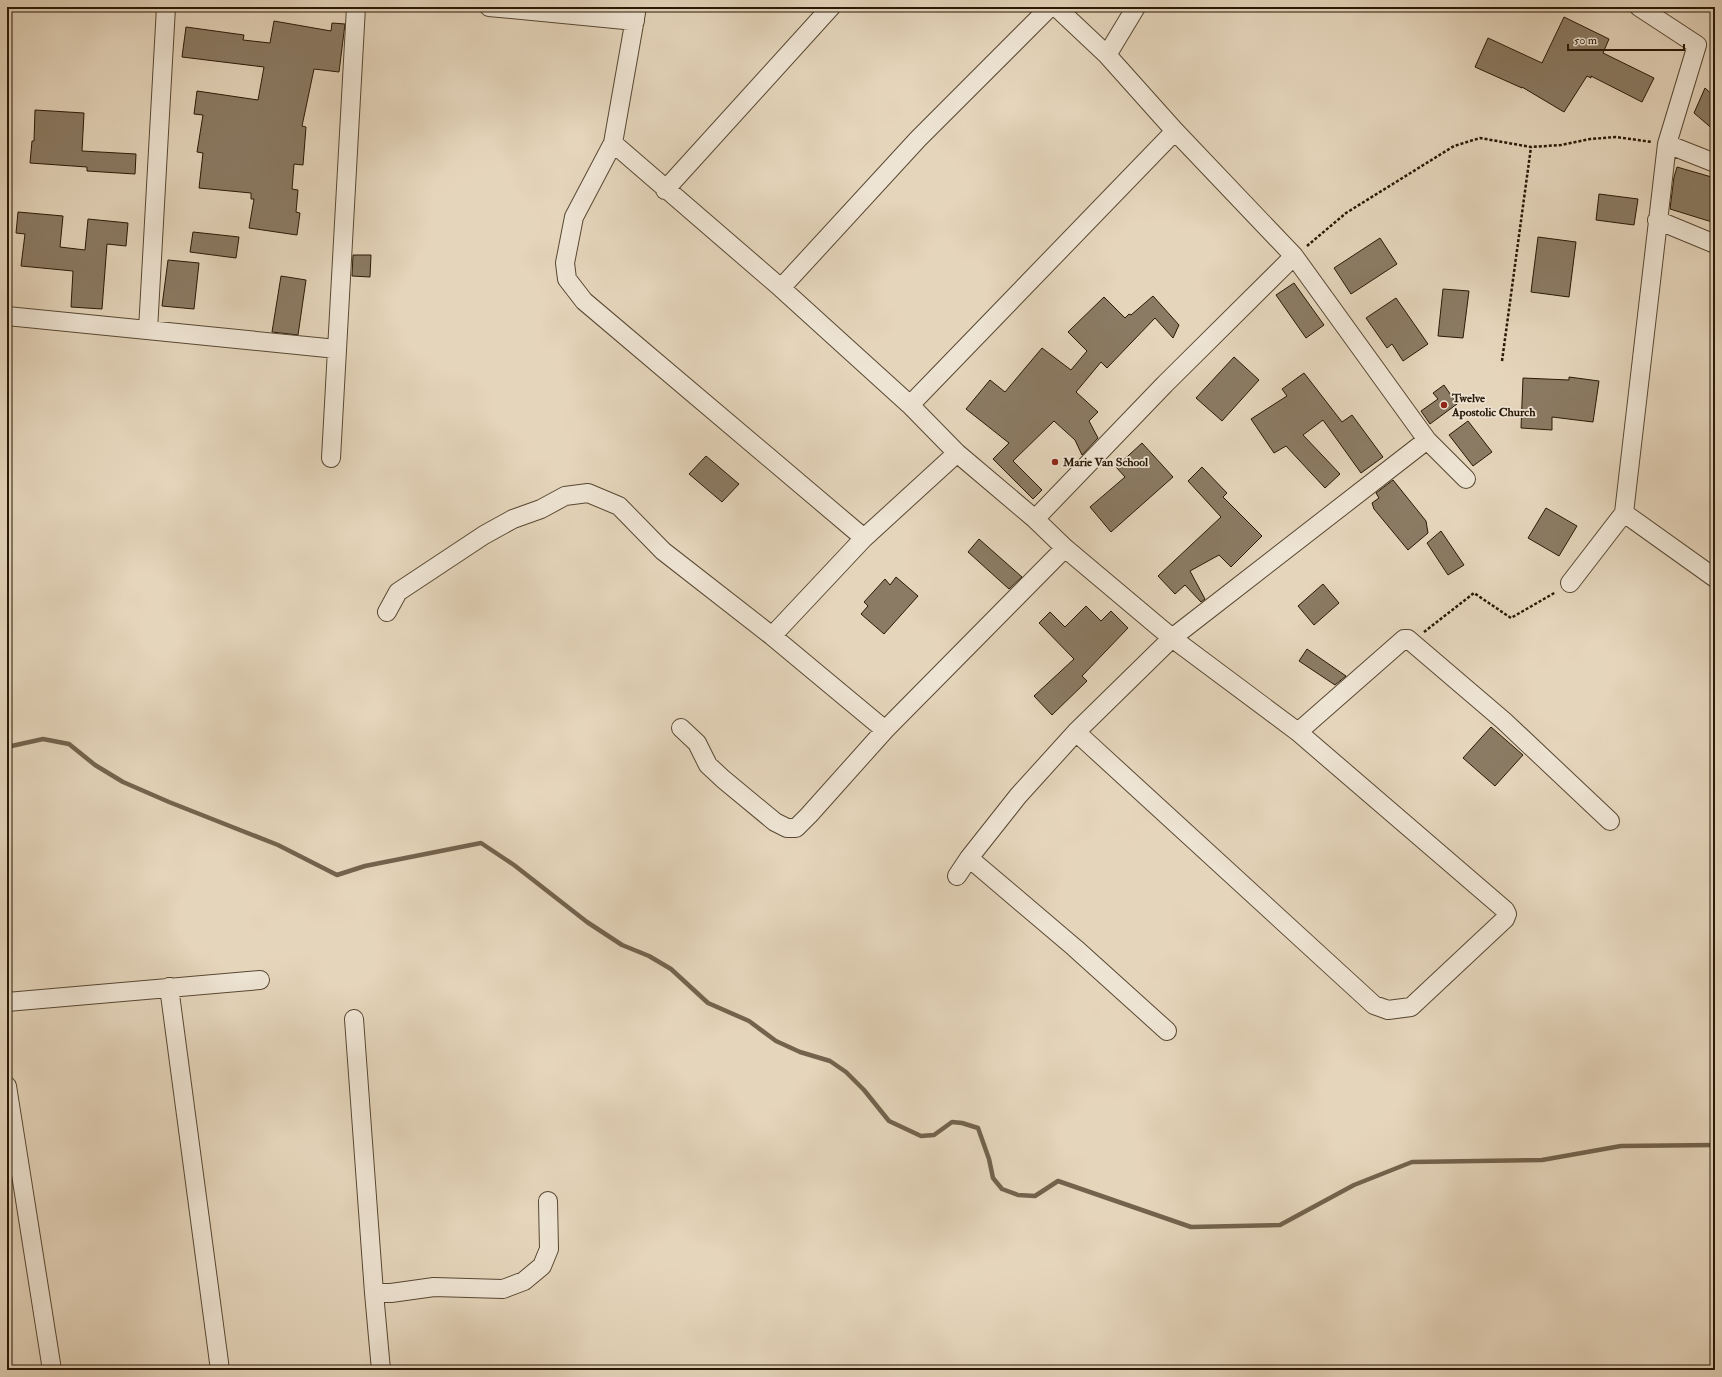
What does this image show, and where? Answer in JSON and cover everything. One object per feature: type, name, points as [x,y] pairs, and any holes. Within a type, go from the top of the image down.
[{"type":"street","points":[[148,330],[166,7]]},
{"type":"street","points":[[331,458],[356,7]]},
{"type":"street","points":[[489,7],[636,14],[613,143],[574,217],[565,264],[567,279],[584,301],[864,538]]},
{"type":"street","points":[[665,190],[832,7]]},
{"type":"street","points":[[781,288],[918,140],[1050,7]]},
{"type":"street","points":[[1056,7],[1107,55],[1175,131],[1294,256],[1427,440],[1466,480]]},
{"type":"street","points":[[1107,55],[1136,7]]},
{"type":"street","points":[[1570,583],[1624,513],[1667,144],[1697,45],[1647,10]]},
{"type":"street","points":[[910,405],[1175,131]]},
{"type":"street","points":[[613,143],[665,190],[781,288],[910,405],[957,453],[1035,519],[1065,548],[1172,638],[1298,732],[1505,910],[1507,914],[1505,919],[1410,1007],[1398,1010],[1388,1010],[1374,1005],[1076,732]]},
{"type":"street","points":[[1667,144],[1715,163]]},
{"type":"street","points":[[1657,220],[1715,244]]},
{"type":"street","points":[[1035,519],[1165,384],[1294,256]]},
{"type":"street","points":[[7,316],[337,349]]},
{"type":"street","points":[[957,876],[969,858],[1018,796],[1076,732],[1172,638],[1427,440]]},
{"type":"street","points":[[772,636],[864,538],[957,453]]},
{"type":"street","points":[[387,612],[398,592],[484,535],[513,519],[541,509],[565,496],[588,493],[619,506],[663,551],[772,636],[885,730]]},
{"type":"street","points":[[1624,513],[1715,578]]},
{"type":"street","points":[[681,728],[697,743],[708,765],[775,822],[787,828],[796,828],[885,730],[1065,548]]},
{"type":"street","points":[[1298,732],[1404,639],[1412,640],[1504,721],[1610,821]]},
{"type":"street","points":[[969,858],[1075,948],[1167,1031]]},
{"type":"street","points":[[7,1002],[260,980]]},
{"type":"street","points":[[169,987],[220,1370]]},
{"type":"street","points":[[354,1019],[381,1370]]},
{"type":"street","points":[[7,1086],[52,1370]]},
{"type":"street","points":[[374,1293],[434,1287],[503,1289],[524,1281],[542,1266],[550,1249],[548,1201]]},
{"type":"path","points":[[1294,256],[1346,213],[1454,146],[1480,138],[1531,147],[1560,145],[1590,139],[1616,137],[1667,144]]},
{"type":"path","points":[[1502,361],[1531,147]]},
{"type":"path","points":[[1412,640],[1474,593],[1511,618],[1570,583]]},
{"type":"building","points":[[1564,17],[1609,39],[1603,53],[1654,78],[1642,102],[1591,76],[1591,78],[1587,76],[1564,112],[1522,87],[1475,67],[1488,38],[1542,63]]},
{"type":"building","points":[[274,21],[331,31],[332,23],[345,24],[339,72],[314,69],[302,126],[306,127],[303,165],[294,164],[292,189],[298,190],[296,212],[300,213],[297,235],[249,228],[254,199],[251,199],[251,193],[199,188],[203,153],[197,152],[203,115],[194,114],[197,91],[258,100],[264,67],[182,57],[186,27],[244,35],[243,40],[270,43]]},
{"type":"building","points":[[1705,88],[1715,97],[1715,131],[1694,113]]},
{"type":"building","points":[[35,110],[84,113],[82,151],[136,154],[135,174],[87,171],[87,167],[30,163],[32,141],[34,141]]},
{"type":"building","points":[[1677,167],[1715,178],[1715,213],[1712,222],[1670,209],[1674,177]]},
{"type":"building","points":[[1599,194],[1638,199],[1634,225],[1596,220]]},
{"type":"building","points":[[18,212],[63,216],[60,247],[85,250],[88,219],[128,223],[126,246],[107,244],[102,309],[71,307],[73,271],[21,266],[25,234],[16,233]]},
{"type":"building","points":[[193,232],[239,237],[236,258],[190,252]]},
{"type":"building","points":[[1538,237],[1576,242],[1569,297],[1531,292]]},
{"type":"building","points":[[1380,238],[1397,264],[1351,294],[1334,268]]},
{"type":"building","points":[[353,255],[371,255],[370,277],[352,276]]},
{"type":"building","points":[[168,260],[199,263],[194,309],[162,306]]},
{"type":"building","points":[[281,276],[306,280],[298,335],[272,332]]},
{"type":"building","points":[[1294,283],[1324,325],[1306,338],[1276,295]]},
{"type":"building","points":[[1443,289],[1469,291],[1463,338],[1438,336]]},
{"type":"building","points":[[1153,296],[1179,325],[1173,338],[1155,318],[1107,368],[1101,362],[1076,392],[1098,412],[1089,421],[1098,438],[1082,455],[1075,440],[1054,421],[1013,461],[1042,490],[1033,499],[993,459],[1009,443],[966,409],[990,380],[1005,392],[1042,348],[1071,370],[1087,351],[1068,332],[1104,297],[1125,318],[1129,314],[1131,315]]},
{"type":"building","points":[[1396,298],[1428,344],[1403,361],[1392,344],[1387,348],[1366,318]]},
{"type":"building","points":[[1234,357],[1259,380],[1222,421],[1196,398]]},
{"type":"building","points":[[1304,373],[1342,422],[1352,415],[1383,457],[1361,473],[1323,420],[1303,435],[1340,474],[1325,488],[1286,446],[1274,453],[1251,419],[1287,396],[1282,389]]},
{"type":"building","points":[[1569,377],[1599,381],[1593,422],[1552,417],[1552,430],[1521,428],[1523,378],[1569,380]]},
{"type":"building","name":"Twelve Apostolic Church","points":[[1444,385],[1457,404],[1430,424],[1421,411],[1438,399],[1433,393]]},
{"type":"building","points":[[1468,421],[1492,452],[1473,466],[1449,435]]},
{"type":"building","points":[[1142,443],[1173,477],[1111,532],[1090,507],[1125,477],[1116,467]]},
{"type":"building","points":[[706,456],[739,484],[722,502],[689,474]]},
{"type":"building","points":[[1202,467],[1227,493],[1223,497],[1262,536],[1231,567],[1219,555],[1190,571],[1205,599],[1201,602],[1185,585],[1175,594],[1158,576],[1221,517],[1188,481]]},
{"type":"building","points":[[1393,480],[1426,521],[1428,533],[1408,550],[1374,509],[1372,503],[1379,498],[1376,493]]},
{"type":"building","points":[[1546,508],[1577,526],[1559,556],[1528,538]]},
{"type":"building","points":[[1441,531],[1464,565],[1448,575],[1427,543]]},
{"type":"building","points":[[979,539],[1022,577],[1009,589],[968,552]]},
{"type":"building","points":[[896,577],[918,596],[884,634],[861,614],[868,606],[864,602],[885,579],[890,585]]},
{"type":"building","points":[[1323,584],[1339,603],[1314,625],[1298,606]]},
{"type":"building","points":[[1086,606],[1101,621],[1111,611],[1128,628],[1082,676],[1087,681],[1052,715],[1034,696],[1074,659],[1039,623],[1050,612],[1065,627]]},
{"type":"building","points":[[1307,649],[1346,676],[1335,685],[1299,661]]},
{"type":"building","points":[[1491,727],[1523,755],[1495,786],[1463,758]]},
{"type":"waterway","points":[[7,747],[43,739],[69,744],[95,765],[123,782],[169,802],[278,845],[337,875],[365,866],[481,843],[514,865],[587,922],[622,945],[649,956],[671,969],[708,1003],[749,1021],[776,1041],[800,1052],[830,1061],[846,1072],[864,1090],[889,1121],[921,1136],[934,1135],[952,1122],[962,1123],[978,1128],[989,1159],[993,1178],[1002,1189],[1018,1195],[1035,1196],[1058,1181],[1191,1227],[1280,1225],[1354,1185],[1412,1162],[1542,1160],[1621,1146],[1715,1145]]},
{"type":"place","name":"Twelve Apostolic Church","points":[[1444,405]]},
{"type":"place","name":"Marie Van School","points":[[1055,462]]}]
